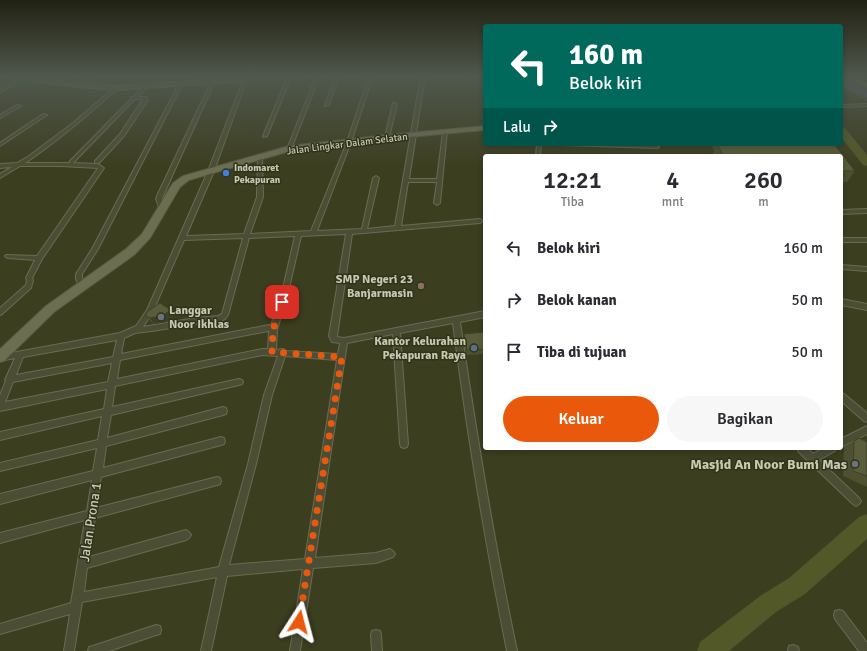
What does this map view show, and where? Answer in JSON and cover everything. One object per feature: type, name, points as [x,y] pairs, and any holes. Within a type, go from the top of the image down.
[{"type":"main road","name":"Jalan Lingkar Dalam Selatan","points":[[0,358],[50,309],[130,252],[146,236],[176,185],[181,181],[212,170],[289,149],[387,137],[483,128]]},
{"type":"street","points":[[0,117],[19,106]]},
{"type":"street","points":[[0,176],[20,164],[70,127],[94,106]]},
{"type":"street","points":[[72,162],[126,106]]},
{"type":"street","points":[[97,162],[122,135],[142,106]]},
{"type":"street","points":[[82,286],[79,279],[79,274],[95,249],[169,106]]},
{"type":"street","points":[[162,209],[159,200],[160,196],[201,106]]},
{"type":"street","points":[[0,358],[121,336],[133,330],[142,322],[150,311],[212,170],[234,106]]},
{"type":"street","points":[[265,136],[277,106]]},
{"type":"street","points":[[289,149],[306,106]]},
{"type":"street","points":[[313,234],[349,142],[361,106]]},
{"type":"street","points":[[387,137],[394,106]]},
{"type":"street","points":[[398,228],[418,106]]},
{"type":"street","points":[[0,145],[45,115]]},
{"type":"street","points":[[437,203],[445,132]]},
{"type":"street","points":[[625,146],[657,147]]},
{"type":"street","points":[[133,330],[224,317],[246,237],[260,197],[260,157]]},
{"type":"street","points":[[0,166],[20,164],[96,166],[101,168],[39,258],[28,278],[30,280],[29,286],[0,312]]},
{"type":"street","points":[[364,231],[376,178]]},
{"type":"street","points":[[406,180],[440,181]]},
{"type":"street","points":[[843,212],[867,211]]},
{"type":"street","points":[[182,238],[298,235],[480,221]]},
{"type":"street","points":[[349,232],[333,336],[335,340],[344,341],[483,314]]},
{"type":"street","points":[[272,352],[273,330],[286,288],[298,235]]},
{"type":"street","points":[[843,240],[867,240]]},
{"type":"street","points":[[8,256],[39,258]]},
{"type":"street","points":[[843,267],[867,269]]},
{"type":"street","points":[[843,302],[867,307]]},
{"type":"street","points":[[456,320],[471,425],[512,651]]},
{"type":"street","points":[[9,380],[268,328],[273,330]]},
{"type":"street","points":[[396,332],[404,444]]},
{"type":"street","name":"Jalan Prona 1","points":[[69,651],[111,387],[121,336]]},
{"type":"street","points":[[295,651],[344,341]]},
{"type":"street","points":[[20,355],[0,406],[111,387],[227,359],[272,352],[342,357]]},
{"type":"street","points":[[206,651],[223,571],[268,395],[283,352]]},
{"type":"street","points":[[0,436],[239,382]]},
{"type":"street","points":[[843,398],[867,418]]},
{"type":"street","points":[[0,467],[102,443],[224,411]]},
{"type":"street","points":[[843,442],[867,430]]},
{"type":"street","points":[[0,499],[97,475],[125,466],[221,441]]},
{"type":"street","points":[[802,450],[856,501]]},
{"type":"street","points":[[812,459],[828,450]]},
{"type":"street","points":[[0,538],[217,481]]},
{"type":"street","points":[[83,564],[186,535]]},
{"type":"street","points":[[0,629],[77,603],[223,571],[376,558],[390,554]]},
{"type":"street","points":[[839,615],[866,651]]},
{"type":"street","points":[[93,651],[156,630]]},
{"type":"street","points":[[376,635],[377,651]]},
{"type":"shaded area","points":[[0,106],[17,106],[4,113],[0,113]]},
{"type":"building","points":[[718,146],[836,146],[842,154],[722,154]]},
{"type":"building","points":[[843,156],[855,171],[843,171]]},
{"type":"building","points":[[160,303],[171,310],[162,316],[150,318],[145,315],[148,311]]},
{"type":"building","points":[[483,332],[483,349],[467,350],[464,334]]},
{"type":"building","points":[[859,438],[867,442],[867,476],[853,471],[854,441]]},
{"type":"waterway","points":[[843,133],[867,163]]},
{"type":"waterway","points":[[709,651],[768,604],[797,586],[867,525]]},
{"type":"place","name":"Indomaret Pekapuran","points":[[226,173]]},
{"type":"place","name":"SMP Negeri 23 Banjarmasin","points":[[421,286]]},
{"type":"place","name":"Langgar Noor Ikhlas","points":[[161,317]]},
{"type":"place","name":"Kantor Kelurahan Pekapuran Raya","points":[[474,348]]},
{"type":"place","name":"Masjid An Noor Bumi Mas","points":[[855,464]]},
{"type":"route","points":[[282,302],[273,330],[272,352],[342,357],[299,622]]}]
